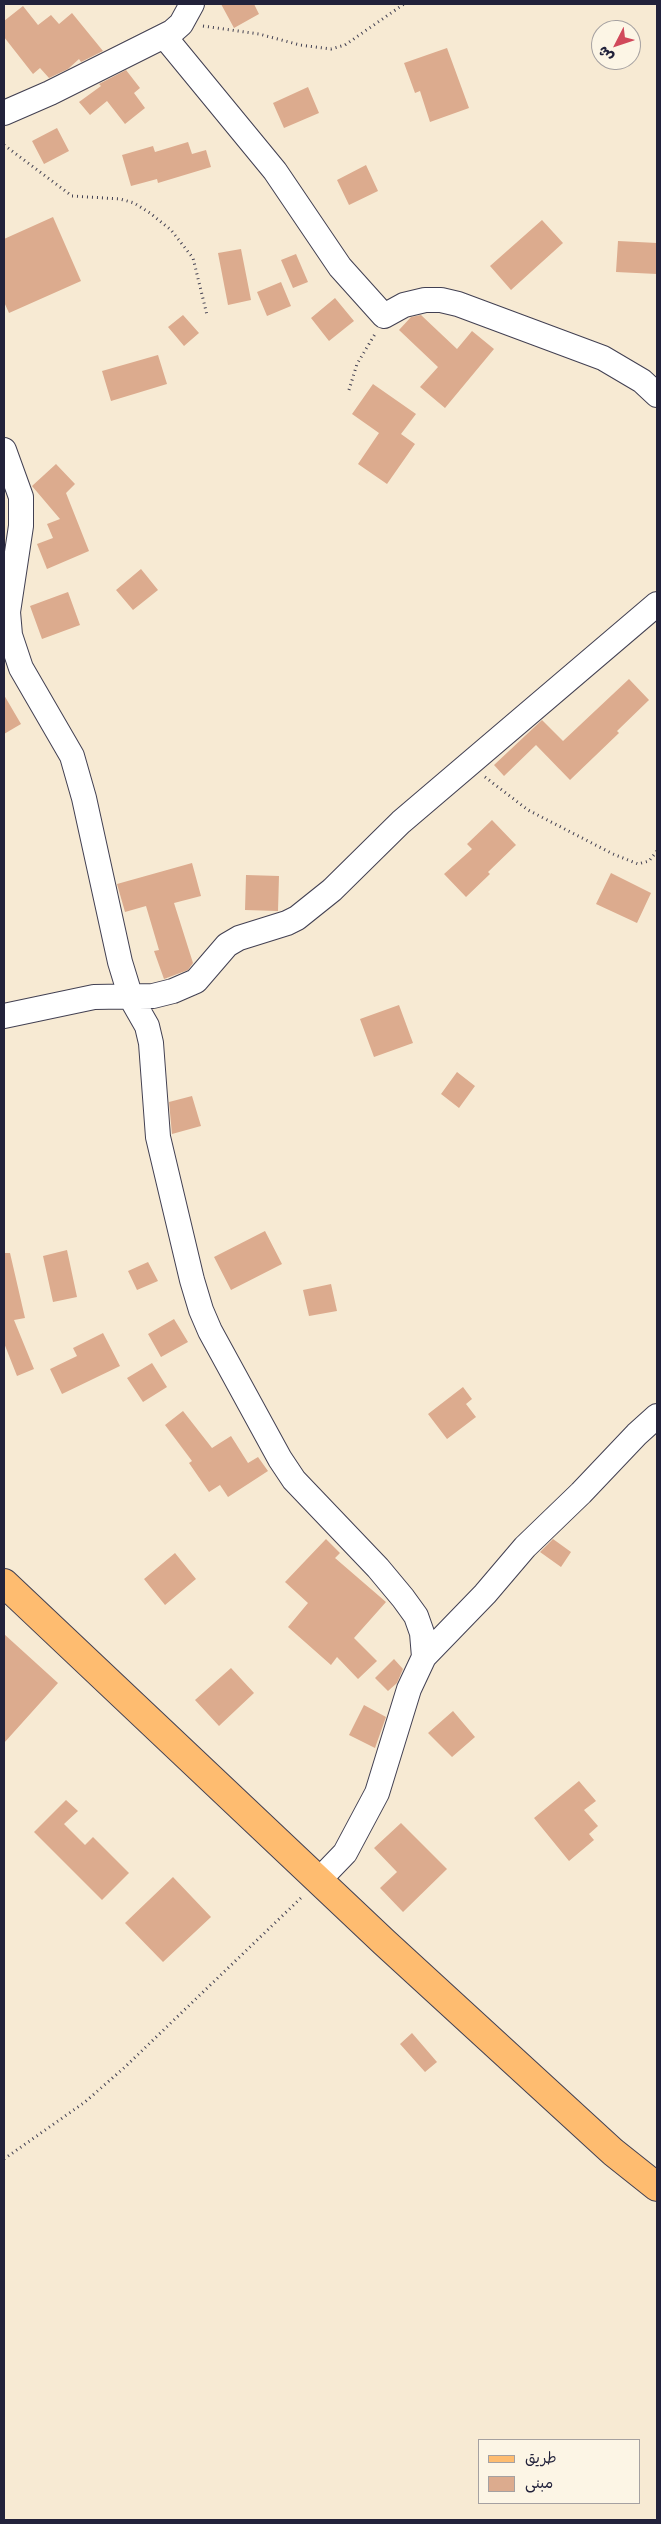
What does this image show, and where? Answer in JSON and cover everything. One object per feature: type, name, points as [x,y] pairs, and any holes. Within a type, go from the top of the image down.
[{"type":"main road","points":[[4,1583],[319,1880],[613,2152],[657,2187]]},
{"type":"street","points":[[4,113],[50,93],[179,21],[275,171],[340,267],[384,316],[404,305],[425,300],[442,300],[458,304],[603,358],[635,377],[657,395]]},
{"type":"street","points":[[4,450],[20,497],[21,509],[21,526],[8,612],[10,634],[21,668],[72,756],[84,798],[120,962],[131,998],[147,1026],[151,1043],[158,1137],[192,1280],[210,1331],[268,1438],[294,1480],[378,1568],[416,1616],[422,1633],[424,1657]]},
{"type":"street","points":[[4,1016],[94,997],[131,998],[153,996],[187,986],[196,981],[227,945],[239,938],[288,923],[309,910],[401,822],[657,604]]},
{"type":"street","points":[[319,1880],[345,1853],[377,1793],[409,1689],[424,1657],[485,1594],[525,1547],[657,1416]]},
{"type":"path","points":[[179,21],[225,28],[300,45],[331,48],[345,45],[404,4]]},
{"type":"path","points":[[4,146],[72,196],[120,199],[134,203],[171,230],[193,258],[202,285],[207,316]]},
{"type":"path","points":[[349,390],[357,364],[384,316]]},
{"type":"path","points":[[468,765],[528,810],[613,854],[638,864],[649,861],[657,851]]},
{"type":"path","points":[[4,2159],[85,2102],[124,2068],[319,1880]]},
{"type":"building","points":[[221,4],[254,4],[259,14],[234,28]]},
{"type":"building","points":[[23,6],[38,25],[51,15],[59,24],[72,13],[103,51],[81,62],[79,59],[68,69],[49,78],[40,68],[33,74],[4,37],[4,21]]},
{"type":"building","points":[[447,48],[469,108],[430,122],[420,91],[415,93],[404,63]]},
{"type":"building","points":[[126,70],[140,88],[134,93],[145,108],[125,124],[107,101],[90,115],[79,102],[101,86],[99,84]]},
{"type":"building","points":[[308,87],[319,113],[284,128],[273,103]]},
{"type":"building","points":[[57,128],[69,151],[44,164],[32,141]]},
{"type":"building","points":[[188,142],[192,154],[206,150],[211,167],[158,183],[157,179],[131,186],[122,155],[153,146],[155,152]]},
{"type":"building","points":[[366,165],[378,191],[349,205],[337,180]]},
{"type":"building","points":[[53,217],[81,281],[9,313],[4,302],[4,239]]},
{"type":"building","points":[[542,220],[563,243],[511,290],[490,266]]},
{"type":"building","points":[[618,241],[657,243],[657,274],[616,272]]},
{"type":"building","points":[[241,249],[251,300],[228,305],[218,253]]},
{"type":"building","points":[[296,254],[308,282],[293,288],[281,260]]},
{"type":"building","points":[[281,282],[291,306],[267,316],[257,292]]},
{"type":"building","points":[[335,298],[354,321],[329,341],[311,318]]},
{"type":"building","points":[[183,315],[199,333],[184,346],[168,327]]},
{"type":"building","points":[[421,315],[457,349],[472,331],[494,349],[445,408],[420,387],[438,367],[399,330],[411,317]]},
{"type":"building","points":[[158,355],[167,384],[111,401],[102,371]]},
{"type":"building","points":[[373,384],[416,414],[401,434],[415,444],[387,484],[358,464],[379,433],[352,414]]},
{"type":"building","points":[[56,464],[75,484],[66,493],[89,551],[47,569],[37,544],[53,538],[47,524],[60,519],[32,486]]},
{"type":"building","points":[[141,569],[158,590],[133,610],[116,590]]},
{"type":"building","points":[[68,592],[80,625],[42,639],[30,606]]},
{"type":"building","points":[[629,679],[649,700],[617,731],[619,733],[570,780],[536,745],[504,776],[494,765],[542,720],[563,741]]},
{"type":"building","points":[[4,695],[21,724],[4,734]]},
{"type":"building","points":[[492,820],[516,845],[466,897],[444,874],[472,849],[467,844]]},
{"type":"building","points":[[192,863],[201,896],[174,903],[193,963],[188,970],[164,979],[154,951],[159,950],[146,906],[125,912],[117,884]]},
{"type":"building","points":[[611,873],[651,893],[637,923],[596,904]]},
{"type":"building","points":[[246,875],[279,876],[278,911],[245,910]]},
{"type":"building","points":[[399,1005],[413,1043],[374,1057],[360,1019]]},
{"type":"building","points":[[457,1072],[475,1086],[459,1108],[441,1094]]},
{"type":"building","points":[[192,1096],[201,1126],[172,1134],[169,1102]]},
{"type":"building","points":[[265,1231],[282,1264],[231,1290],[214,1257]]},
{"type":"building","points":[[67,1250],[77,1297],[53,1302],[43,1256]]},
{"type":"building","points":[[4,1253],[10,1253],[25,1318],[14,1320],[34,1369],[17,1376],[4,1343]]},
{"type":"building","points":[[148,1262],[158,1281],[137,1290],[128,1271]]},
{"type":"building","points":[[331,1284],[337,1311],[309,1316],[303,1290]]},
{"type":"building","points":[[174,1319],[188,1342],[161,1357],[148,1334]]},
{"type":"building","points":[[103,1333],[120,1366],[62,1394],[50,1369],[77,1356],[73,1348]]},
{"type":"building","points":[[152,1363],[167,1387],[143,1402],[127,1378]]},
{"type":"building","points":[[463,1387],[472,1399],[466,1404],[476,1417],[447,1439],[428,1414]]},
{"type":"building","points":[[183,1411],[212,1448],[231,1436],[248,1463],[258,1457],[268,1471],[228,1497],[220,1485],[209,1492],[189,1463],[192,1461],[165,1425]]},
{"type":"building","points":[[326,1539],[340,1553],[335,1558],[386,1602],[354,1638],[377,1661],[358,1679],[337,1657],[331,1665],[288,1627],[308,1603],[285,1582]]},
{"type":"building","points":[[553,1539],[571,1552],[561,1567],[540,1552]]},
{"type":"building","points":[[175,1553],[196,1579],[165,1605],[144,1579]]},
{"type":"building","points":[[4,1634],[58,1683],[4,1743]]},
{"type":"building","points":[[394,1659],[403,1669],[397,1683],[388,1691],[375,1678]]},
{"type":"building","points":[[231,1668],[254,1693],[219,1726],[195,1700]]},
{"type":"building","points":[[364,1705],[386,1717],[375,1748],[349,1735]]},
{"type":"building","points":[[453,1711],[475,1737],[452,1757],[428,1733]]},
{"type":"building","points":[[579,1781],[596,1801],[584,1810],[598,1826],[589,1834],[594,1840],[569,1861],[534,1818]]},
{"type":"building","points":[[66,1800],[78,1811],[64,1824],[85,1845],[93,1837],[129,1873],[102,1900],[34,1832]]},
{"type":"building","points":[[401,1823],[447,1869],[403,1912],[380,1888],[397,1872],[374,1848]]},
{"type":"building","points":[[173,1877],[211,1917],[163,1962],[125,1923]]},
{"type":"building","points":[[412,2033],[437,2062],[425,2072],[400,2044]]}]
